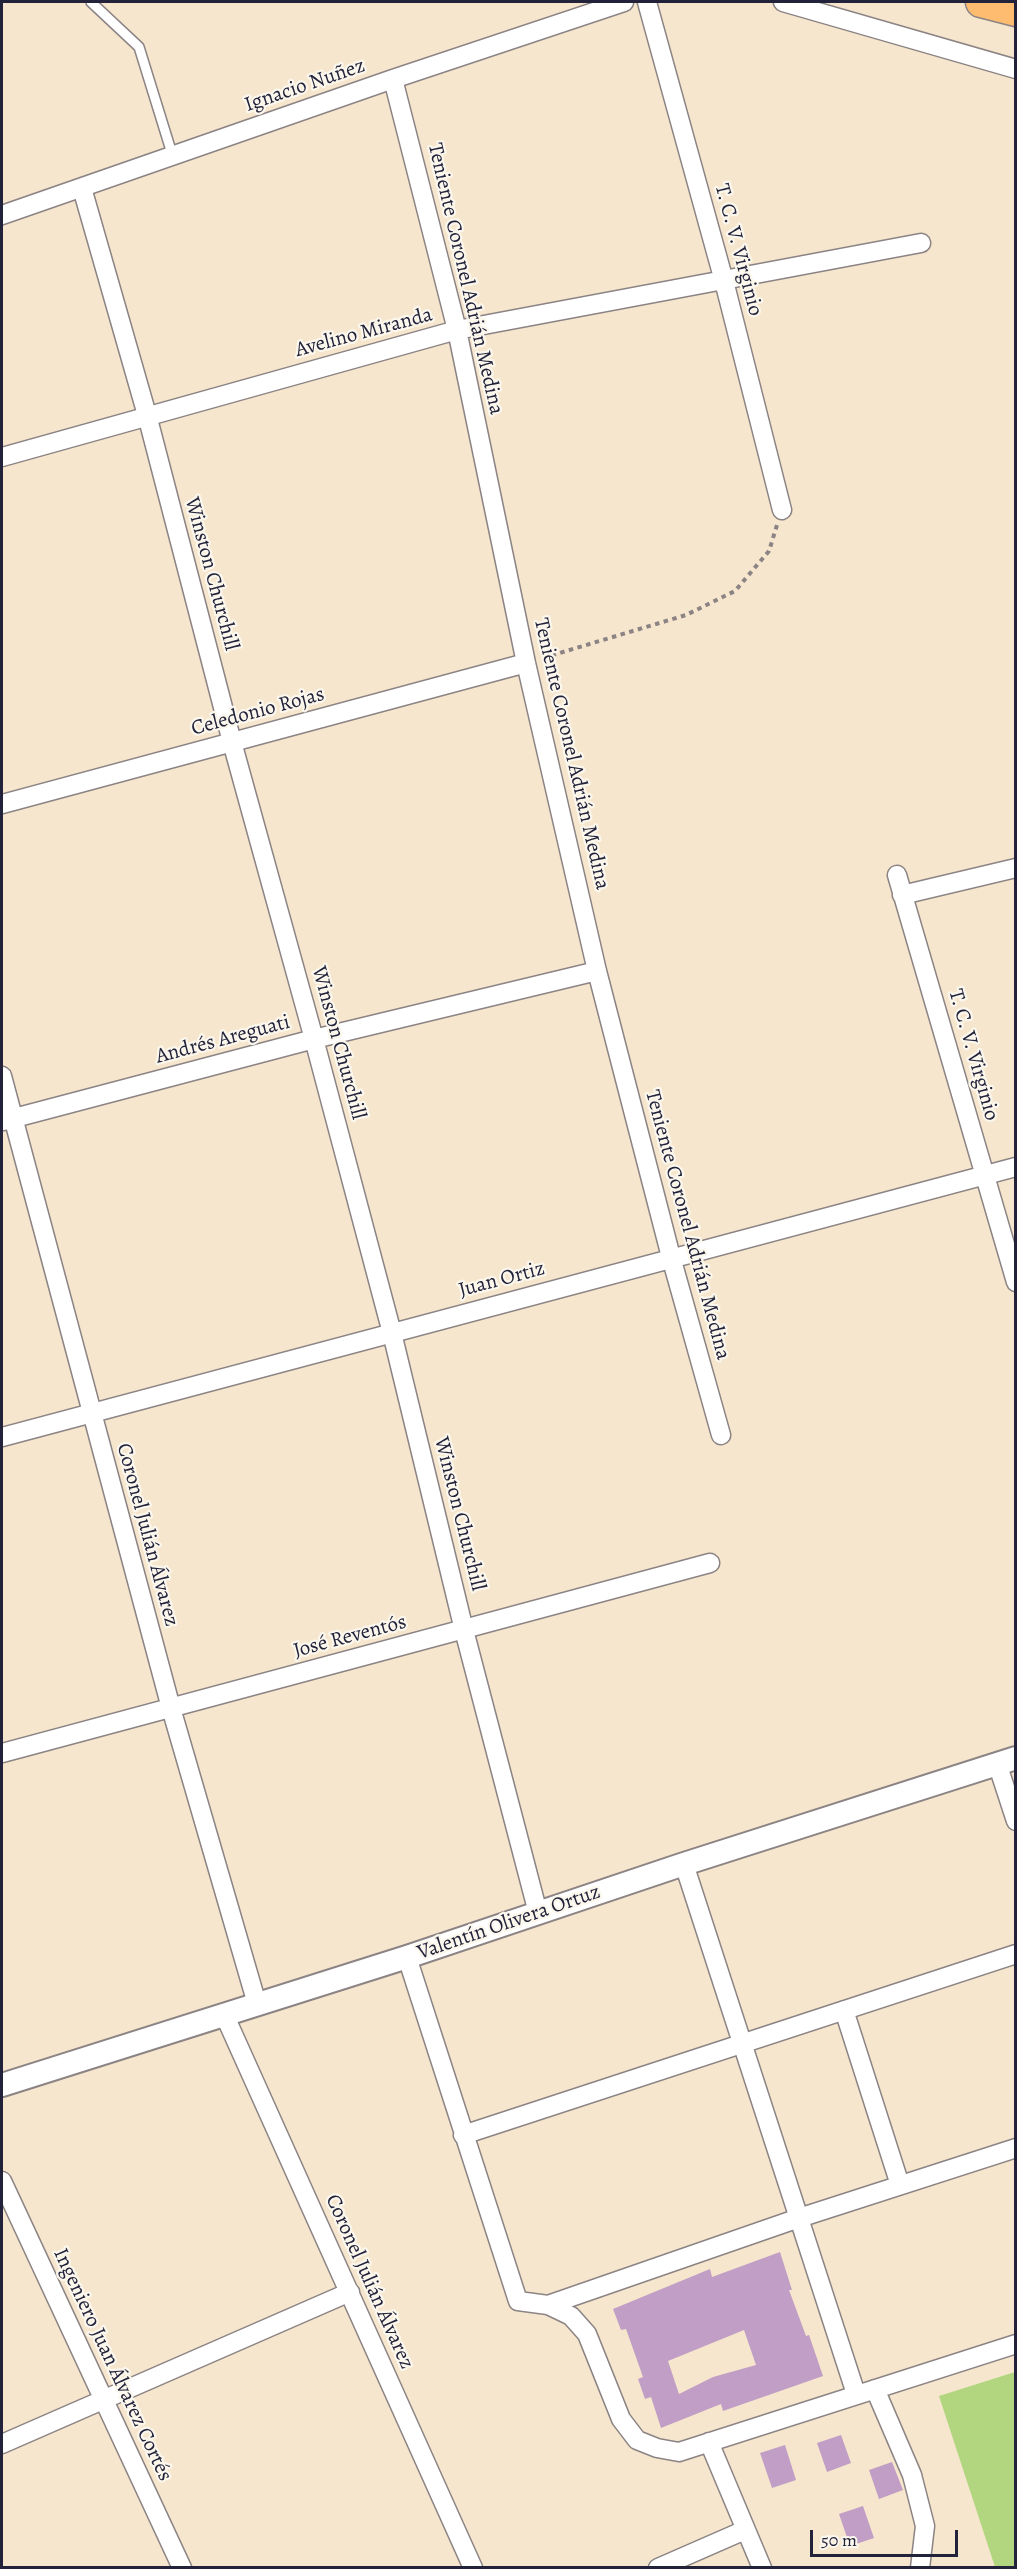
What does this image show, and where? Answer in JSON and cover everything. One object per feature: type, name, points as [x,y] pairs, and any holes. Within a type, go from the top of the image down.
[{"type":"highway","points":[[981,2],[1016,11]]},
{"type":"street","name":"Ignacio Nuñez","points":[[2,215],[393,79],[624,2]]},
{"type":"street","name":"T. C. V. Virginio","points":[[647,2],[724,281],[782,510]]},
{"type":"street","points":[[783,2],[1016,69]]},
{"type":"street","name":"Teniente Coronel Adrián Medina","points":[[393,79],[458,330],[526,663],[597,971],[671,1257],[721,1435]]},
{"type":"street","name":"Winston Churchill","points":[[82,188],[147,416],[232,742],[392,1333],[464,1630],[538,1913]]},
{"type":"street","name":"Avelino Miranda","points":[[2,457],[458,330],[921,243]]},
{"type":"street","name":"Celedonio Rojas","points":[[2,804],[526,663]]},
{"type":"street","points":[[902,896],[1016,868]]},
{"type":"street","name":"T. C. V. Virginio","points":[[897,875],[1016,1282]]},
{"type":"street","name":"Andrés Areguati","points":[[7,1120],[314,1039],[597,971]]},
{"type":"street","name":"Coronel Julián Álvarez","points":[[2,1076],[7,1120],[91,1413],[171,1708],[257,2004]]},
{"type":"street","name":"Juan Ortiz","points":[[2,1437],[671,1257],[1016,1167]]},
{"type":"street","name":"José Reventós","points":[[2,1753],[710,1563]]},
{"type":"street","points":[[1006,1760],[1016,1821]]},
{"type":"street","name":"Valentín Olivera Ortuz","points":[[2,2085],[407,1957],[684,1864],[1006,1760]]},
{"type":"street","points":[[684,1864],[856,2394]]},
{"type":"street","points":[[463,2135],[1016,1954]]},
{"type":"street","points":[[407,1957],[518,2301],[548,2305],[571,2316],[587,2334],[621,2419],[638,2440],[657,2448],[679,2452],[1016,2344]]},
{"type":"street","points":[[844,2010],[900,2185]]},
{"type":"street","name":"Coronel Julián Álvarez","points":[[224,2014],[473,2568]]},
{"type":"street","points":[[548,2305],[799,2218],[1016,2148]]},
{"type":"street","name":"Ingeniero Juan Álvarez Cortés","points":[[2,2181],[182,2568]]},
{"type":"street","points":[[2,2444],[350,2292]]},
{"type":"street","points":[[874,2389],[912,2475],[926,2526],[920,2568]]},
{"type":"street","points":[[709,2442],[762,2568]]},
{"type":"street","points":[[658,2568],[745,2530]]},
{"type":"lane","points":[[90,2],[139,47],[173,157]]},
{"type":"path","points":[[526,663],[603,638],[686,615],[735,591],[769,551],[782,510]]},
{"type":"green space","points":[[1015,2372],[1015,2567],[995,2567],[939,2396]]},
{"type":"building","points":[[780,2252],[792,2290],[789,2290],[806,2336],[809,2335],[823,2376],[723,2411],[721,2404],[661,2428],[651,2397],[645,2399],[638,2379],[643,2377],[626,2329],[621,2330],[613,2309],[710,2269],[712,2277]],"holes":[[[744,2330],[756,2365],[713,2377],[679,2394],[668,2361]]]},
{"type":"building","points":[[841,2435],[851,2463],[827,2472],[817,2443]]},
{"type":"building","points":[[785,2445],[796,2480],[772,2488],[760,2453]]},
{"type":"building","points":[[892,2462],[903,2490],[879,2499],[869,2470]]},
{"type":"building","points":[[863,2506],[874,2538],[850,2546],[839,2514]]}]
